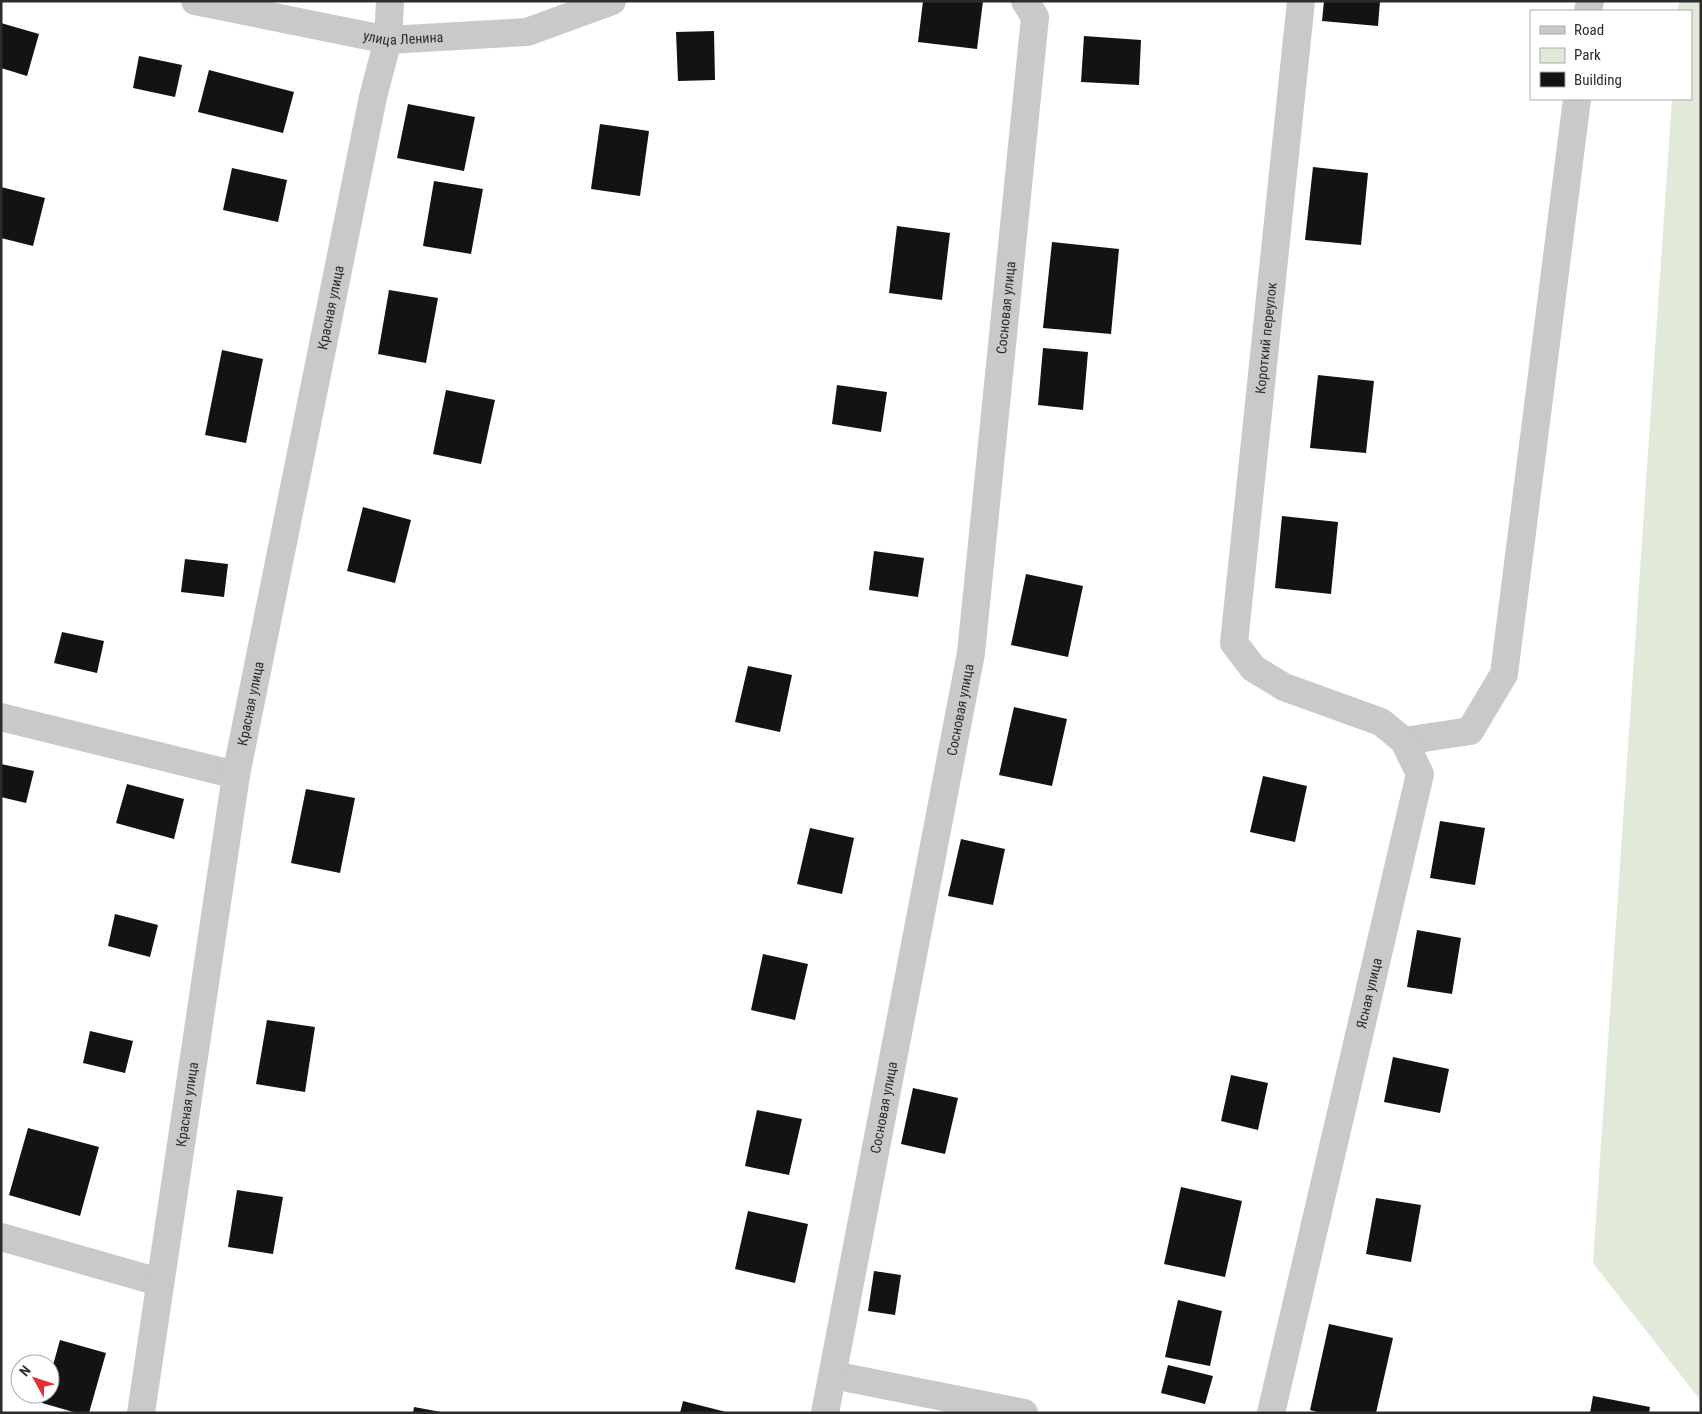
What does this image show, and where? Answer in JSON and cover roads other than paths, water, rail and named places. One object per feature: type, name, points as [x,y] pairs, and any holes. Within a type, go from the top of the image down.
[{"type":"street","name":"улица Ленина","points":[[194,1],[388,40],[527,32],[612,1]]},
{"type":"street","name":"Красная улица","points":[[140,1413],[236,775],[373,97],[388,40],[390,1]]},
{"type":"street","name":"Сосновая улица","points":[[825,1413],[834,1375],[971,653],[1035,17],[1025,1]]},
{"type":"street","name":"Короткий переулок","points":[[1252,668],[1234,643],[1301,1]]},
{"type":"street","points":[[1404,741],[1470,731],[1504,674],[1577,100]]},
{"type":"street","name":"Ясная улица","points":[[1252,668],[1284,687],[1381,722],[1404,741],[1420,774],[1271,1413]]},
{"type":"street","points":[[1,717],[236,775]]},
{"type":"street","points":[[1,1237],[159,1282]]},
{"type":"street","points":[[834,1375],[1024,1413]]}]
